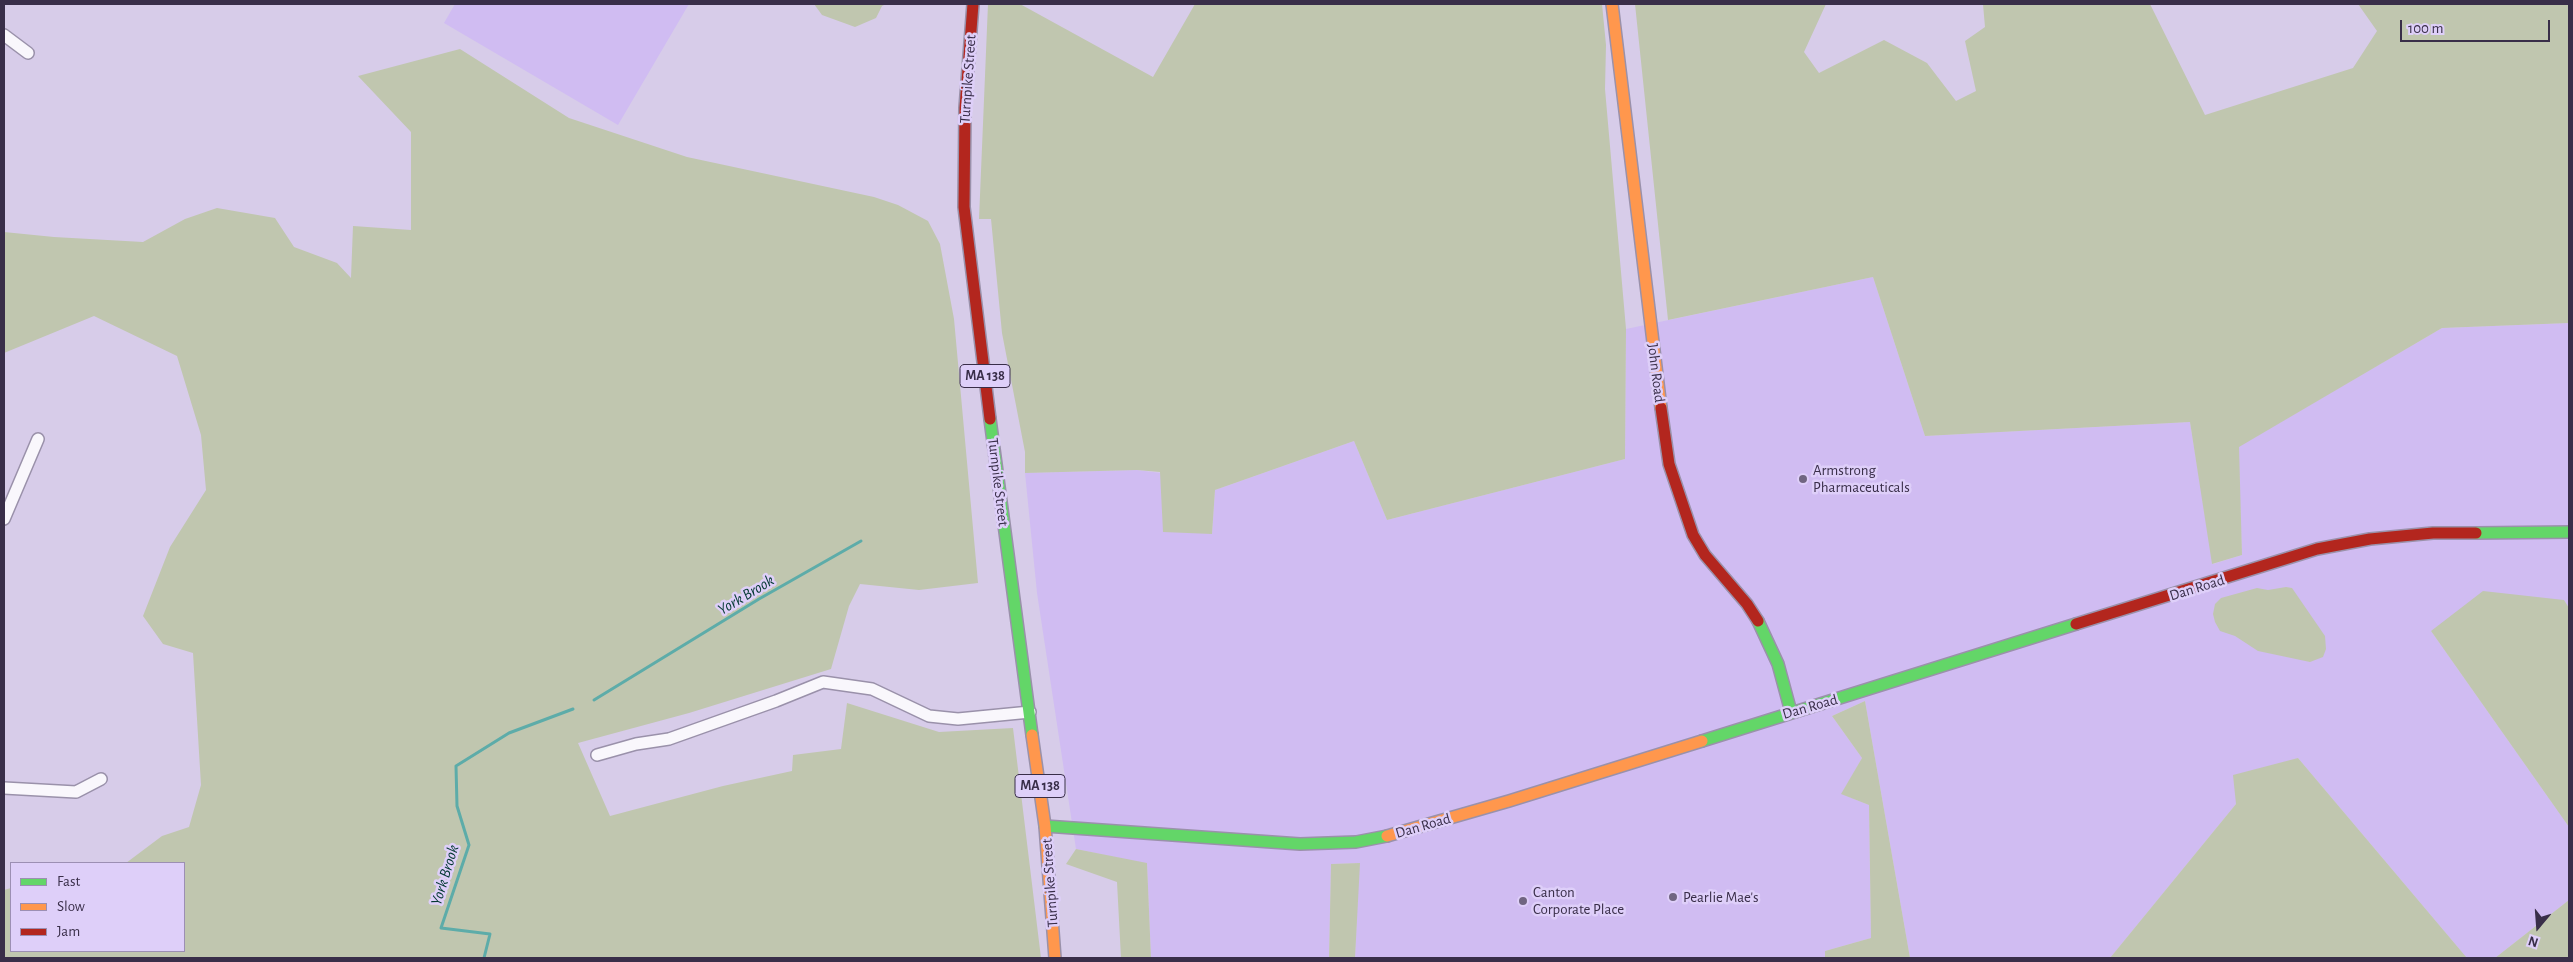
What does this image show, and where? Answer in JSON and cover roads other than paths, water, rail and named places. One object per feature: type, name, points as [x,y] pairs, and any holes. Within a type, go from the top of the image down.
[{"type":"street","name":"Turnpike Street","points":[[973,4],[965,108],[964,206],[1004,534],[1045,826],[1055,958]]},
{"type":"street","name":"John Road","points":[[1612,4],[1656,373],[1660,385],[1662,423],[1669,464],[1693,534],[1705,555],[1748,604],[1763,629],[1778,664],[1791,712]]},
{"type":"street","points":[[4,36],[28,53]]},
{"type":"street","points":[[4,519],[38,439]]},
{"type":"street","name":"Dan Road","points":[[1045,826],[1300,844],[1356,842],[1402,833],[1509,801],[1791,712],[1866,692],[2007,645],[2335,545],[2433,532],[2569,532]]},
{"type":"street","points":[[597,756],[636,744],[669,738],[776,702],[823,682],[872,689],[929,716],[958,719],[1030,712]]},
{"type":"street","points":[[4,788],[76,792],[101,779]]},
{"type":"waterway","name":"York Brook","points":[[594,700],[759,599],[861,541]]},
{"type":"waterway","name":"York Brook","points":[[484,958],[490,934],[441,928],[469,845],[457,806],[456,766],[509,733],[573,709]]},
{"type":"place","name":"Armstrong Pharmaceuticals","points":[[1803,479]]},
{"type":"place","name":"Pearlie Mae's","points":[[1673,897]]},
{"type":"place","name":"Canton Corporate Place","points":[[1523,901]]}]
